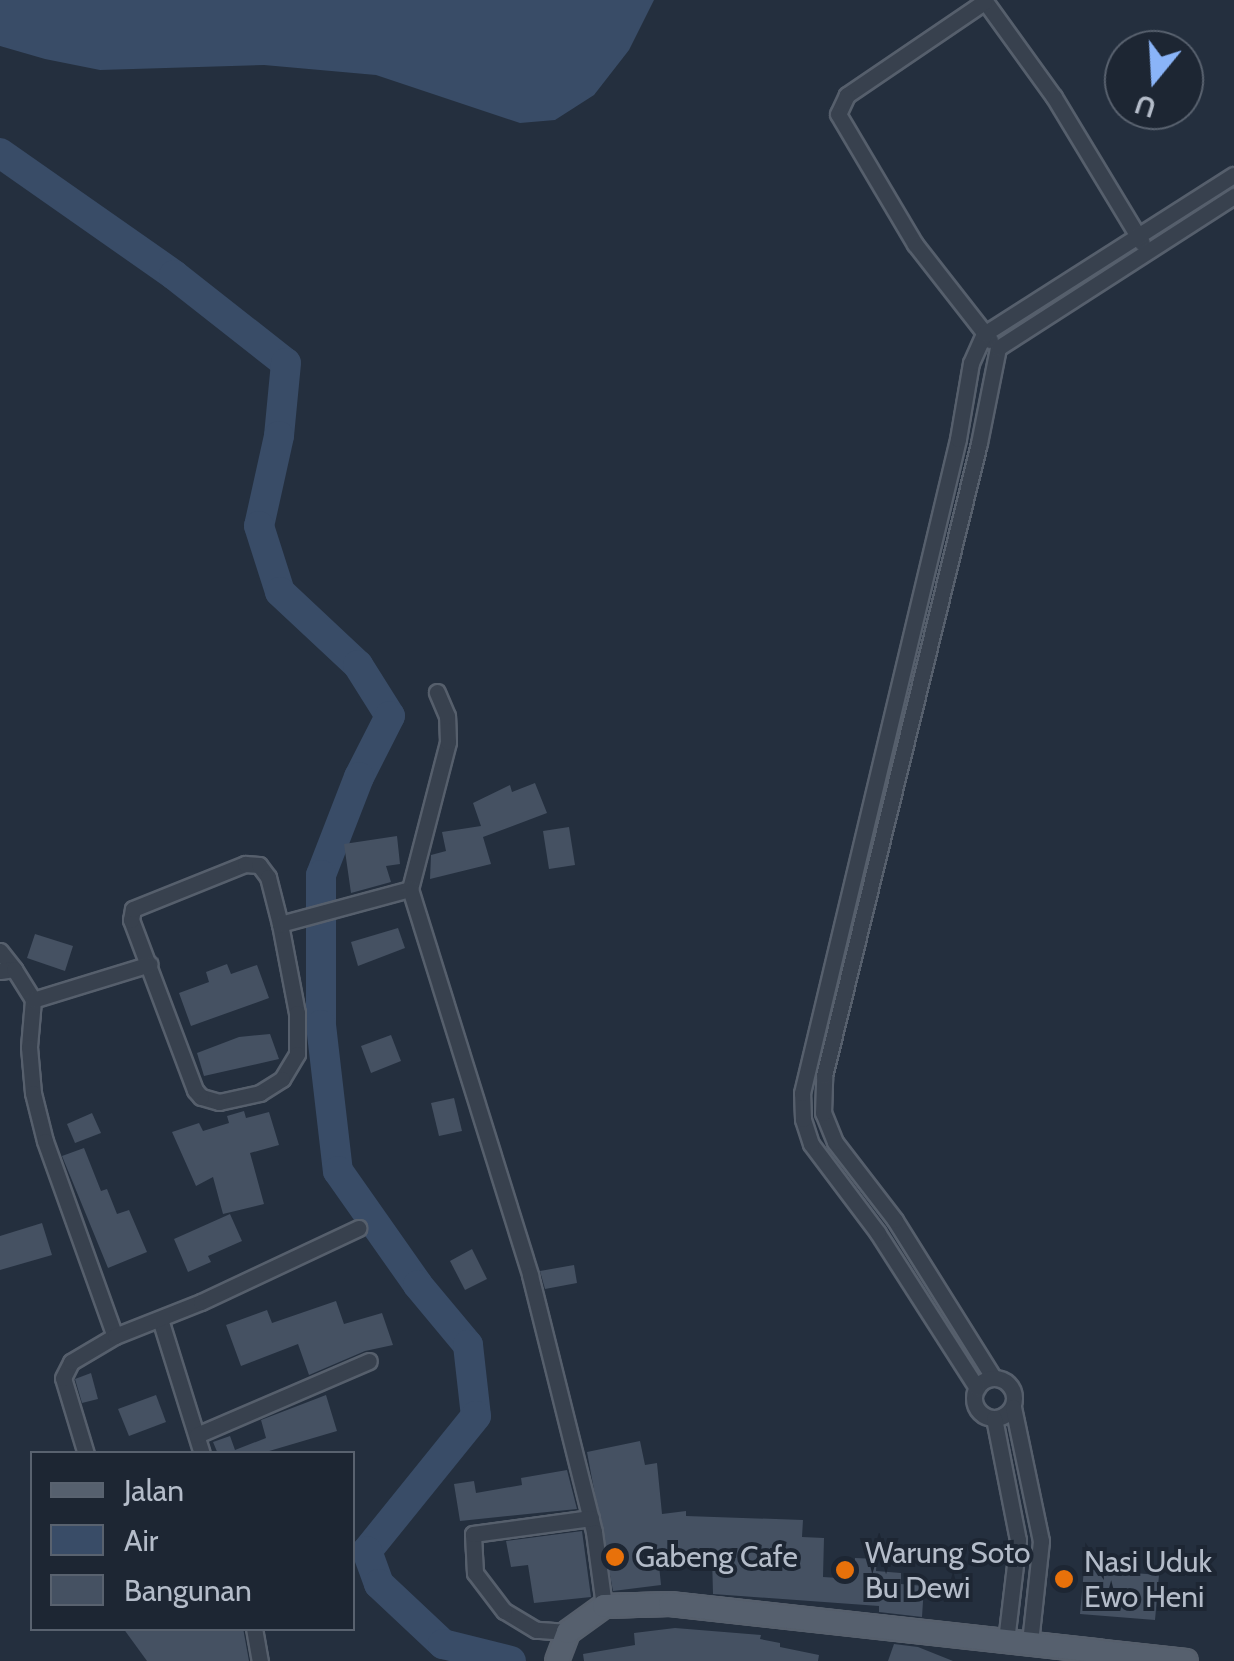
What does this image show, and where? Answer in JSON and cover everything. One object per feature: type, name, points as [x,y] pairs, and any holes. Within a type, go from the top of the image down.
[{"type":"main road","points":[[562,1647],[604,1606],[670,1604],[1186,1661]]},
{"type":"street","points":[[998,348],[915,244],[838,114],[846,95],[984,1],[1054,98],[1142,244]]},
{"type":"street","points":[[1018,1642],[1041,1541],[1012,1386],[993,1378],[895,1220],[835,1142],[822,1113],[824,1076],[979,443],[998,348],[1234,175]]},
{"type":"street","points":[[1018,1642],[1018,1540],[994,1418],[977,1408],[976,1388],[878,1233],[811,1144],[803,1119],[802,1093],[958,438],[972,363],[984,334],[1234,196]]},
{"type":"street","points":[[958,438],[979,443]]},
{"type":"street","points":[[437,692],[447,716],[448,742],[410,890],[530,1275],[591,1518],[604,1606]]},
{"type":"street","points":[[862,834],[881,840]]},
{"type":"street","points":[[245,864],[259,866],[268,877],[280,924],[296,1013],[298,1054],[282,1079],[260,1093],[210,1102],[195,1090],[130,920],[133,910],[245,864]]},
{"type":"street","points":[[280,924],[410,890]]},
{"type":"street","points":[[0,951],[7,970],[33,1000],[33,1094],[44,1141],[115,1336]]},
{"type":"street","points":[[33,1000],[150,964]]},
{"type":"street","points":[[878,1233],[895,1220]]},
{"type":"street","points":[[85,1451],[64,1369],[115,1336],[358,1228]]},
{"type":"street","points":[[160,1319],[201,1451]]},
{"type":"street","points":[[197,1435],[370,1362]]},
{"type":"street","points":[[976,1388],[993,1378]]},
{"type":"street","points":[[994,1418],[1013,1407]]},
{"type":"street","points":[[562,1647],[504,1612],[476,1572],[473,1534],[591,1518]]},
{"type":"street","points":[[255,1631],[260,1661]]},
{"type":"water","points":[[0,0],[654,0],[629,50],[594,95],[555,120],[520,123],[376,75],[264,65],[100,70],[45,59],[0,46]]},
{"type":"building","points":[[535,783],[547,813],[483,837],[491,864],[430,879],[431,855],[446,851],[442,832],[481,826],[473,803],[510,785],[512,792]]},
{"type":"building","points":[[569,827],[575,865],[549,869],[543,831]]},
{"type":"building","points":[[397,836],[400,864],[386,866],[391,882],[351,893],[344,844]]},
{"type":"building","points":[[398,928],[405,948],[358,966],[351,942]]},
{"type":"building","points":[[35,934],[73,946],[65,971],[27,958]]},
{"type":"building","points":[[227,964],[231,974],[257,965],[269,998],[191,1026],[179,993],[209,982],[206,972]]},
{"type":"building","points":[[270,1034],[279,1059],[204,1076],[197,1053],[239,1037]]},
{"type":"building","points":[[391,1035],[401,1061],[371,1073],[361,1046]]},
{"type":"building","points":[[454,1098],[462,1131],[439,1136],[431,1103]]},
{"type":"building","points":[[244,1111],[246,1118],[269,1112],[279,1145],[250,1153],[264,1204],[223,1214],[213,1177],[196,1186],[172,1132],[199,1123],[203,1131],[229,1123],[227,1116]]},
{"type":"building","points":[[92,1113],[101,1133],[75,1143],[67,1124]]},
{"type":"building","points":[[84,1148],[101,1191],[107,1189],[117,1214],[129,1210],[147,1252],[108,1268],[62,1156]]},
{"type":"building","points":[[230,1214],[242,1241],[208,1256],[211,1262],[188,1272],[174,1239]]},
{"type":"building","points":[[42,1223],[52,1255],[0,1270],[0,1236]]},
{"type":"building","points":[[472,1249],[487,1279],[465,1290],[450,1261]]},
{"type":"building","points":[[574,1265],[577,1283],[545,1289],[540,1271]]},
{"type":"building","points":[[336,1301],[344,1324],[382,1313],[393,1345],[365,1351],[309,1375],[298,1344],[241,1366],[226,1325],[267,1310],[272,1323]]},
{"type":"building","points":[[91,1373],[98,1399],[82,1403],[75,1379]]},
{"type":"building","points":[[156,1395],[166,1422],[129,1436],[118,1409]]},
{"type":"building","points":[[326,1395],[337,1431],[269,1451],[217,1451],[213,1442],[230,1436],[235,1450],[266,1438],[261,1420]]},
{"type":"building","points":[[640,1441],[645,1465],[657,1463],[662,1514],[686,1511],[686,1516],[803,1520],[802,1537],[824,1538],[823,1577],[854,1579],[855,1558],[877,1559],[876,1571],[901,1573],[901,1584],[924,1586],[922,1617],[879,1612],[879,1606],[713,1594],[712,1557],[659,1565],[661,1585],[613,1591],[587,1452]]},
{"type":"building","points":[[567,1470],[577,1509],[460,1521],[454,1484],[474,1481],[476,1493],[522,1485],[521,1478]]},
{"type":"building","points":[[582,1531],[591,1597],[534,1603],[528,1565],[511,1567],[506,1541]]},
{"type":"building","points":[[1084,1569],[1159,1575],[1155,1620],[1080,1614]]},
{"type":"building","points":[[675,1628],[761,1635],[760,1639],[780,1643],[780,1647],[819,1655],[818,1661],[584,1661],[583,1654],[635,1645],[634,1633]]},
{"type":"building","points":[[125,1631],[244,1631],[249,1661],[147,1661]]},
{"type":"building","points":[[894,1644],[918,1647],[953,1661],[888,1661]]},
{"type":"waterway","points":[[0,153],[174,275],[286,363],[279,436],[259,526],[280,592],[358,665],[390,716],[359,777],[321,875],[321,1025],[338,1171],[418,1285],[468,1345],[476,1416],[367,1551],[379,1584],[443,1644],[511,1661]]},
{"type":"place","name":"Gabeng Cafe","points":[[615,1557]]},
{"type":"place","name":"Warung Soto Bu Dewi","points":[[845,1570]]},
{"type":"place","name":"Nasi Uduk Ewo Heni","points":[[1064,1579]]}]
